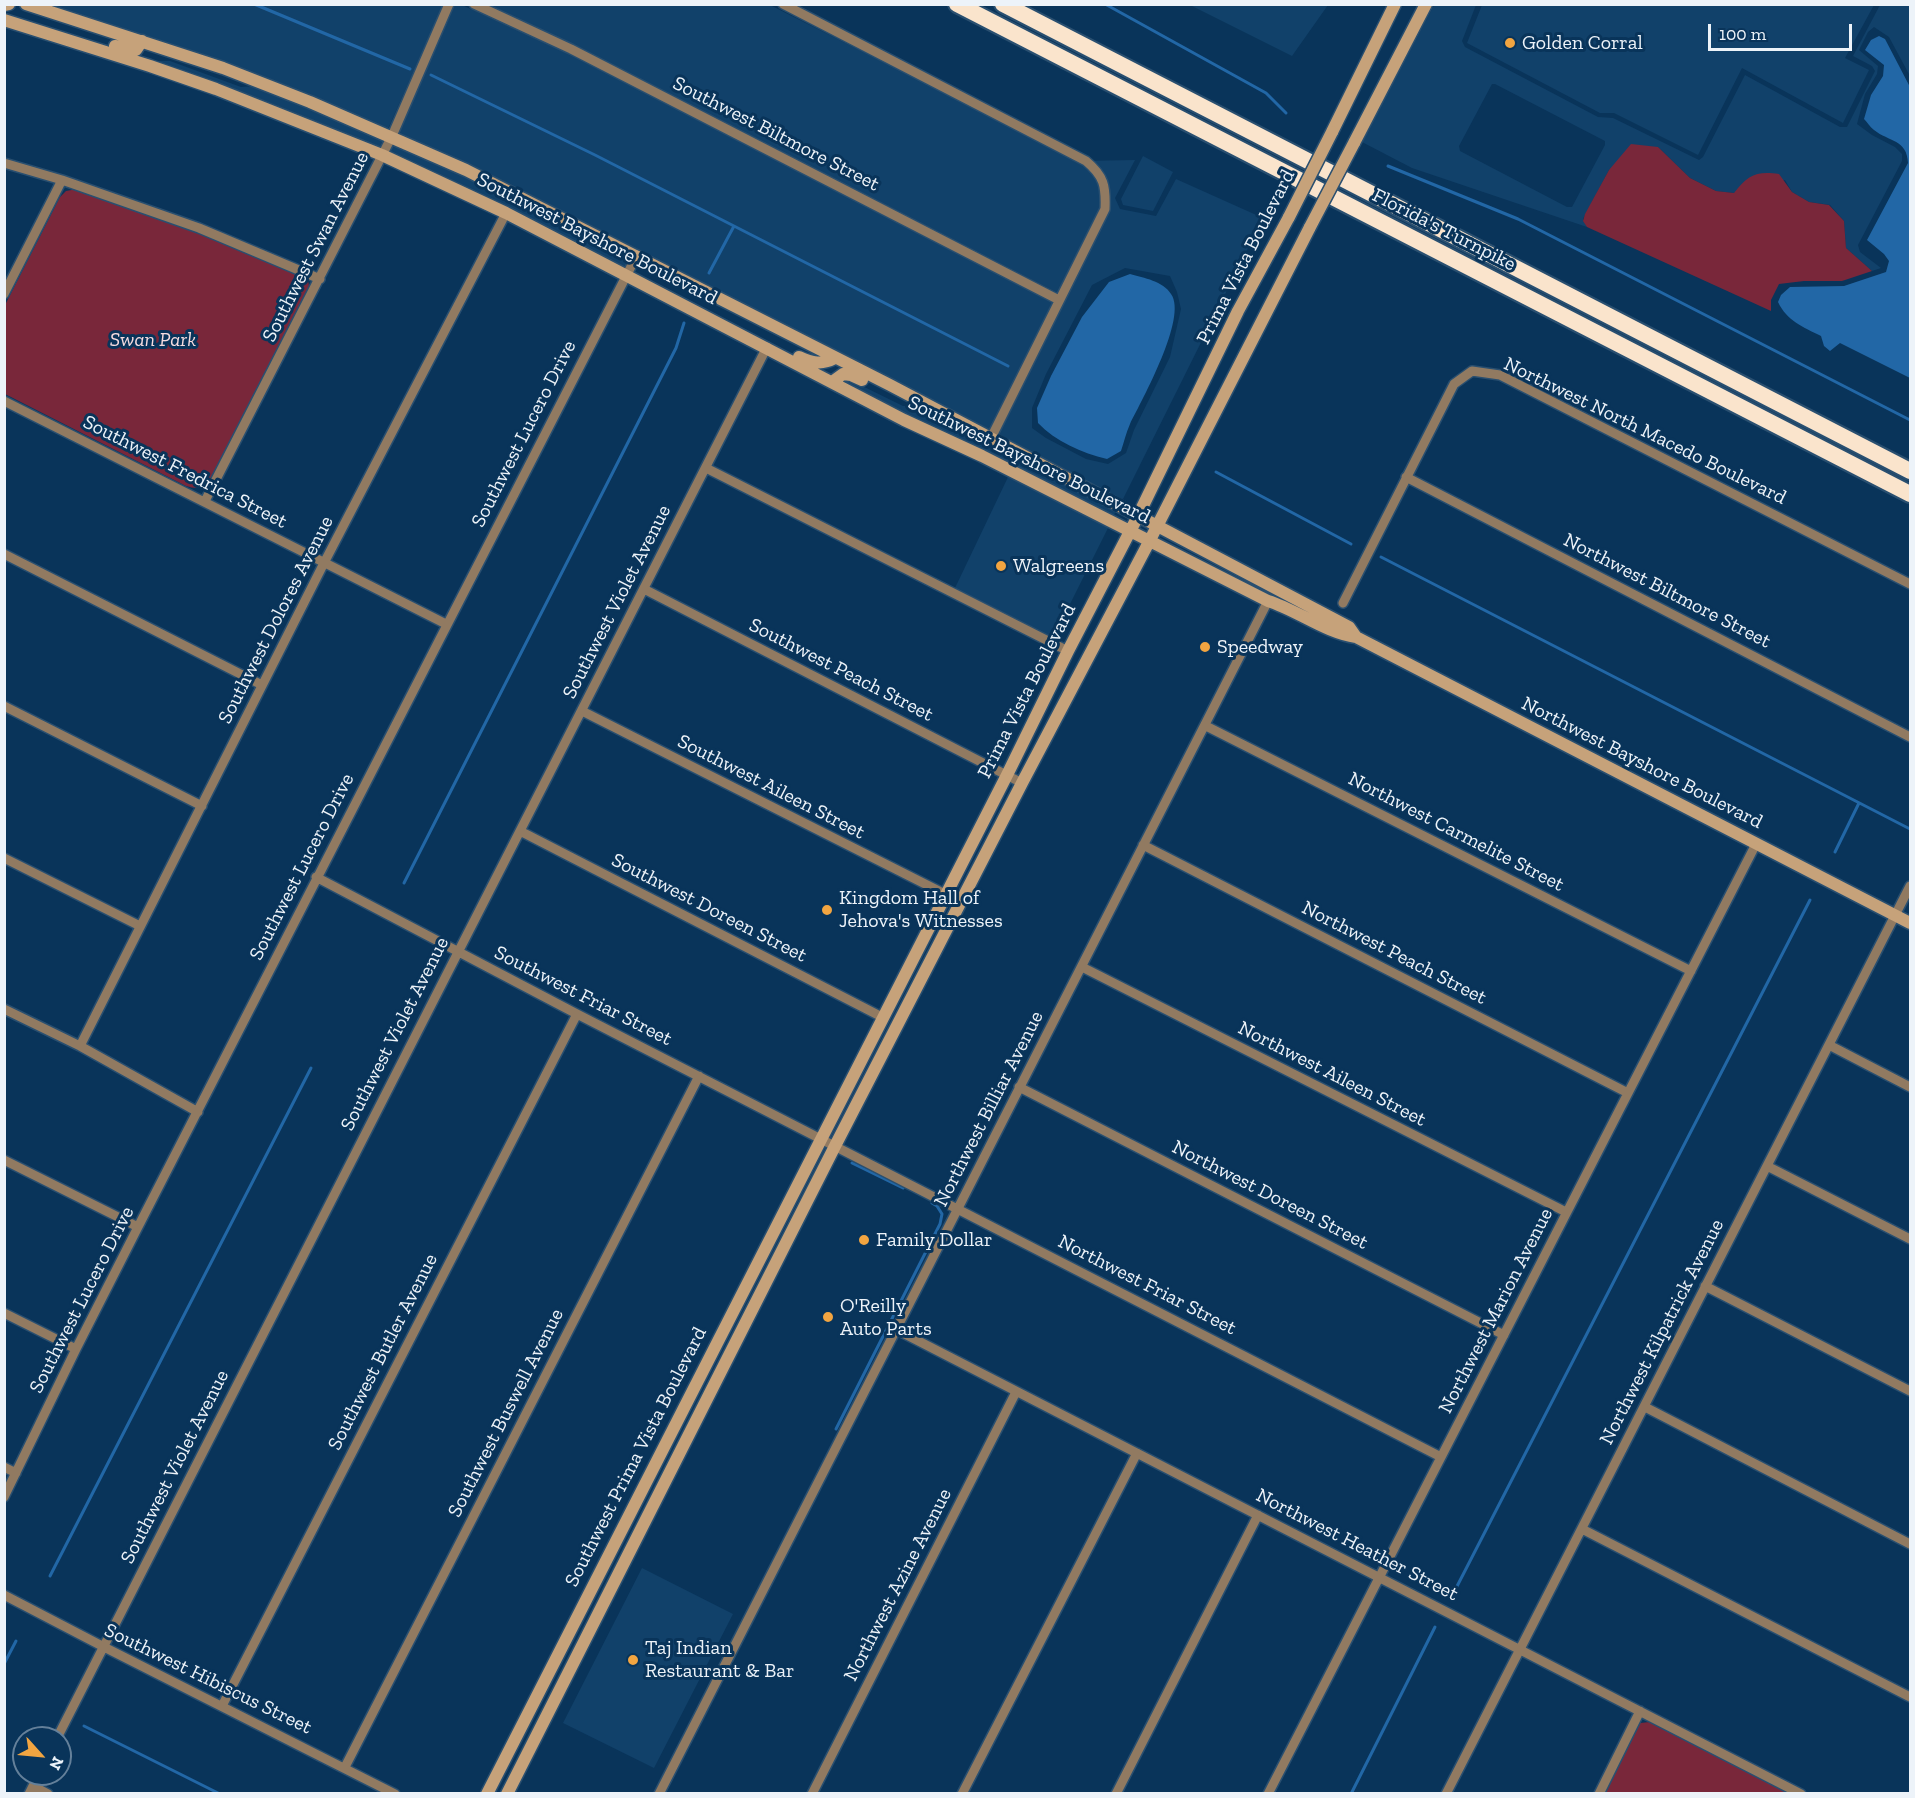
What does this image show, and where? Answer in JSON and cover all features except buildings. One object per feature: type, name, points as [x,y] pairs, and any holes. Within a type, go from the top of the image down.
[{"type":"highway","name":"Florida's Turnpike","points":[[957,4],[1911,494]]},
{"type":"highway","name":"Florida's Turnpike","points":[[1003,4],[1911,471]]},
{"type":"main road","points":[[4,5],[9,4]]},
{"type":"main road","name":"Southwest Bayshore Boulevard","points":[[26,4],[142,41],[255,81],[392,136],[518,195],[637,255],[991,438],[1157,527]]},
{"type":"main road","name":"Prima Vista Boulevard","points":[[820,1138],[1007,775],[1138,516],[1238,311],[1289,217],[1395,4]]},
{"type":"main road","name":"Prima Vista Boulevard","points":[[835,1146],[1426,4]]},
{"type":"main road","name":"Southwest Bayshore Boulevard","points":[[4,20],[150,66],[268,109],[382,155],[506,213],[832,382],[1149,542]]},
{"type":"main road","points":[[42,31],[53,27],[132,51],[139,49],[142,41]]},
{"type":"main road","points":[[150,66],[156,57],[165,55],[242,82],[255,81]]},
{"type":"main road","points":[[746,337],[759,336],[813,363],[827,363],[835,358]]},
{"type":"main road","points":[[832,382],[843,374],[851,375],[905,402],[918,400]]},
{"type":"main road","name":"Northwest Bayshore Boulevard","points":[[1157,527],[1349,627],[1356,637]]},
{"type":"main road","name":"Northwest Bayshore Boulevard","points":[[1149,542],[1268,601],[1285,606],[1343,635],[1356,637],[1911,923]]},
{"type":"main road","name":"Southwest Prima Vista Boulevard","points":[[487,1794],[820,1138]]},
{"type":"main road","name":"Southwest Prima Vista Boulevard","points":[[507,1794],[835,1146]]},
{"type":"street","name":"Southwest Swan Avenue","points":[[205,501],[392,136],[449,4]]},
{"type":"street","name":"Southwest Biltmore Street","points":[[474,4],[572,49],[1059,300]]},
{"type":"street","points":[[783,4],[1086,161],[1098,171],[1106,194],[1105,209],[991,438]]},
{"type":"street","points":[[4,163],[62,180],[199,228],[320,279]]},
{"type":"street","points":[[4,294],[62,180]]},
{"type":"street","name":"Southwest Dolores Avenue","points":[[80,1046],[324,563],[506,213]]},
{"type":"street","name":"Southwest Lucero Drive","points":[[4,1497],[76,1349],[316,877],[637,255]]},
{"type":"street","name":"Southwest Violet Avenue","points":[[63,1726],[767,348]]},
{"type":"street","name":"Northwest North Macedo Boulevard","points":[[1343,603],[1454,384],[1472,371],[1500,375],[1911,584]]},
{"type":"street","name":"Southwest Fredrica Street","points":[[4,401],[446,624]]},
{"type":"street","points":[[706,468],[1068,651]]},
{"type":"street","name":"Northwest Biltmore Street","points":[[1406,477],[1911,737]]},
{"type":"street","points":[[4,554],[262,685]]},
{"type":"street","name":"Southwest Peach Street","points":[[644,589],[1022,783]]},
{"type":"street","name":"Northwest Billiar Avenue","points":[[659,1794],[1268,601]]},
{"type":"street","points":[[4,706],[202,806]]},
{"type":"street","name":"Southwest Aileen Street","points":[[582,711],[945,894]]},
{"type":"street","name":"Northwest Carmelite Street","points":[[1206,726],[1691,971]]},
{"type":"street","name":"Southwest Doreen Street","points":[[520,831],[882,1017]]},
{"type":"street","name":"Northwest Marion Avenue","points":[[1268,1794],[1756,844]]},
{"type":"street","name":"Northwest Peach Street","points":[[1143,845],[1628,1093]]},
{"type":"street","points":[[4,858],[140,926]]},
{"type":"street","name":"Southwest Friar Street","points":[[316,877],[835,1146]]},
{"type":"street","name":"Northwest Kilpatrick Avenue","points":[[1446,1794],[1911,886]]},
{"type":"street","name":"Northwest Aileen Street","points":[[1082,967],[1566,1212]]},
{"type":"street","points":[[4,1009],[80,1046],[198,1112]]},
{"type":"street","name":"Southwest Butler Avenue","points":[[222,1706],[577,1014]]},
{"type":"street","points":[[1829,1045],[1911,1087]]},
{"type":"street","name":"Southwest Buswell Avenue","points":[[345,1767],[699,1076]]},
{"type":"street","name":"Northwest Doreen Street","points":[[1019,1088],[1503,1335]]},
{"type":"street","name":"Northwest Friar Street","points":[[835,1146],[1441,1456]]},
{"type":"street","points":[[4,1160],[138,1227]]},
{"type":"street","points":[[1767,1166],[1911,1239]]},
{"type":"street","points":[[1705,1286],[1911,1391]]},
{"type":"street","points":[[4,1313],[76,1349]]},
{"type":"street","name":"Northwest Heather Street","points":[[897,1330],[1801,1794]]},
{"type":"street","name":"Northwest Azine Avenue","points":[[812,1794],[1016,1392]]},
{"type":"street","points":[[1645,1407],[1911,1544]]},
{"type":"street","points":[[962,1794],[1137,1453]]},
{"type":"street","points":[[4,1467],[16,1473]]},
{"type":"street","points":[[1116,1794],[1258,1515]]},
{"type":"street","points":[[1582,1529],[1911,1697]]},
{"type":"street","name":"Southwest Hibiscus Street","points":[[4,1595],[396,1794]]},
{"type":"street","points":[[1599,1794],[1640,1711]]},
{"type":"street","points":[[31,1790],[48,1794]]},
{"type":"shaded area","points":[[42,5],[443,5],[388,129],[259,75],[138,34]]},
{"type":"shaded area","points":[[455,5],[462,5],[569,54],[1061,306],[1066,297],[574,45],[486,5],[770,5],[1080,161],[1135,160],[1115,198],[1120,209],[1156,216],[1176,179],[1263,218],[1122,501],[923,395],[834,352],[520,191],[398,134]],"holes":[[[1125,268],[1170,276],[1181,309],[1170,357],[1134,430],[1126,453],[1108,464],[1086,459],[1032,428],[1032,408],[1046,374],[1092,285]]]},
{"type":"shaded area","points":[[1190,5],[1328,5],[1292,56]]},
{"type":"shaded area","points":[[1434,5],[1476,5],[1462,41],[1465,47],[1598,117],[1613,118],[1699,160],[1703,157],[1745,75],[1840,127],[1847,127],[1875,71],[1872,66],[1853,56],[1880,5],[1910,5],[1910,76],[1889,37],[1874,27],[1868,32],[1859,50],[1878,66],[1877,74],[1865,94],[1857,124],[1895,147],[1902,154],[1902,161],[1858,245],[1860,252],[1881,268],[1872,271],[1846,248],[1844,221],[1830,205],[1809,202],[1792,192],[1785,180],[1734,193],[1716,191],[1690,178],[1658,147],[1609,170],[1583,219],[1587,227],[1412,168],[1362,142]],"holes":[[[1492,84],[1605,141],[1572,207],[1567,207],[1460,151],[1459,146]]]},
{"type":"shaded area","points":[[1482,5],[1874,5],[1845,58],[1869,70],[1843,123],[1742,68],[1698,155],[1614,113],[1600,113],[1467,43]]},
{"type":"shaded area","points":[[1879,36],[1885,39],[1910,87],[1910,378],[1840,343],[1830,351],[1824,346],[1821,336],[1791,319],[1778,302],[1781,295],[1790,287],[1844,286],[1886,272],[1889,261],[1867,240],[1908,163],[1907,155],[1901,145],[1874,130],[1864,119],[1871,95],[1883,76],[1884,65],[1865,50],[1871,40]]},
{"type":"shaded area","points":[[170,61],[241,87],[255,86],[384,138],[380,147],[266,101],[157,63]]},
{"type":"shaded area","points":[[394,143],[464,174],[630,257],[624,268],[518,213],[390,152]]},
{"type":"shaded area","points":[[1143,156],[1173,172],[1153,211],[1123,205],[1121,199]]},
{"type":"shaded area","points":[[1130,274],[1163,286],[1171,294],[1175,305],[1169,339],[1130,424],[1121,451],[1107,459],[1079,450],[1052,435],[1038,423],[1037,408],[1082,317],[1109,282]]},
{"type":"shaded area","points":[[845,379],[903,406],[918,405],[1117,509],[1113,517],[920,422],[842,381]]},
{"type":"shaded area","points":[[1009,475],[1109,526],[1053,638],[955,588]]},
{"type":"shaded area","points":[[642,1568],[733,1614],[654,1768],[563,1723]]},
{"type":"green space","points":[[1631,144],[1658,147],[1690,178],[1716,191],[1734,193],[1748,178],[1764,173],[1779,174],[1792,192],[1809,202],[1829,205],[1844,221],[1846,248],[1872,271],[1842,281],[1804,281],[1779,284],[1771,300],[1771,311],[1587,227],[1583,221],[1585,214],[1609,170]]},
{"type":"green space","name":"Swan Park","points":[[77,189],[249,252],[304,275],[308,281],[307,295],[209,483],[203,486],[195,488],[186,486],[5,394],[5,305],[60,197],[66,191]]},
{"type":"green space","points":[[1650,1722],[1794,1794],[1604,1794],[1635,1730],[1640,1723]]},
{"type":"waterway","points":[[254,4],[410,69]]},
{"type":"waterway","points":[[1105,4],[1266,93],[1286,113]]},
{"type":"waterway","points":[[431,75],[595,155],[1008,366]]},
{"type":"waterway","points":[[1388,166],[1518,219],[1910,420]]},
{"type":"waterway","points":[[709,273],[734,226]]},
{"type":"waterway","points":[[404,883],[676,348],[684,323]]},
{"type":"waterway","points":[[1216,472],[1351,544]]},
{"type":"waterway","points":[[1381,557],[1910,829]]},
{"type":"waterway","points":[[1835,852],[1859,803]]},
{"type":"waterway","points":[[1452,1596],[1810,900]]},
{"type":"waterway","points":[[50,1576],[311,1068]]},
{"type":"waterway","points":[[852,1163],[903,1188]]},
{"type":"waterway","points":[[836,1429],[940,1224],[942,1214],[932,1203]]},
{"type":"waterway","points":[[1351,1794],[1435,1627]]},
{"type":"waterway","points":[[4,1664],[16,1641]]},
{"type":"waterway","points":[[84,1726],[220,1794]]},
{"type":"place","name":"Golden Corral","points":[[1510,43]]},
{"type":"place","name":"Walgreens","points":[[1001,566]]},
{"type":"place","name":"Speedway","points":[[1205,647]]},
{"type":"place","name":"Kingdom Hall of Jehova's Witnesses","points":[[827,910]]},
{"type":"place","name":"Family Dollar","points":[[864,1240]]},
{"type":"place","name":"O'Reilly Auto Parts","points":[[828,1317]]},
{"type":"place","name":"Taj Indian Restaurant & Bar","points":[[633,1660]]}]
